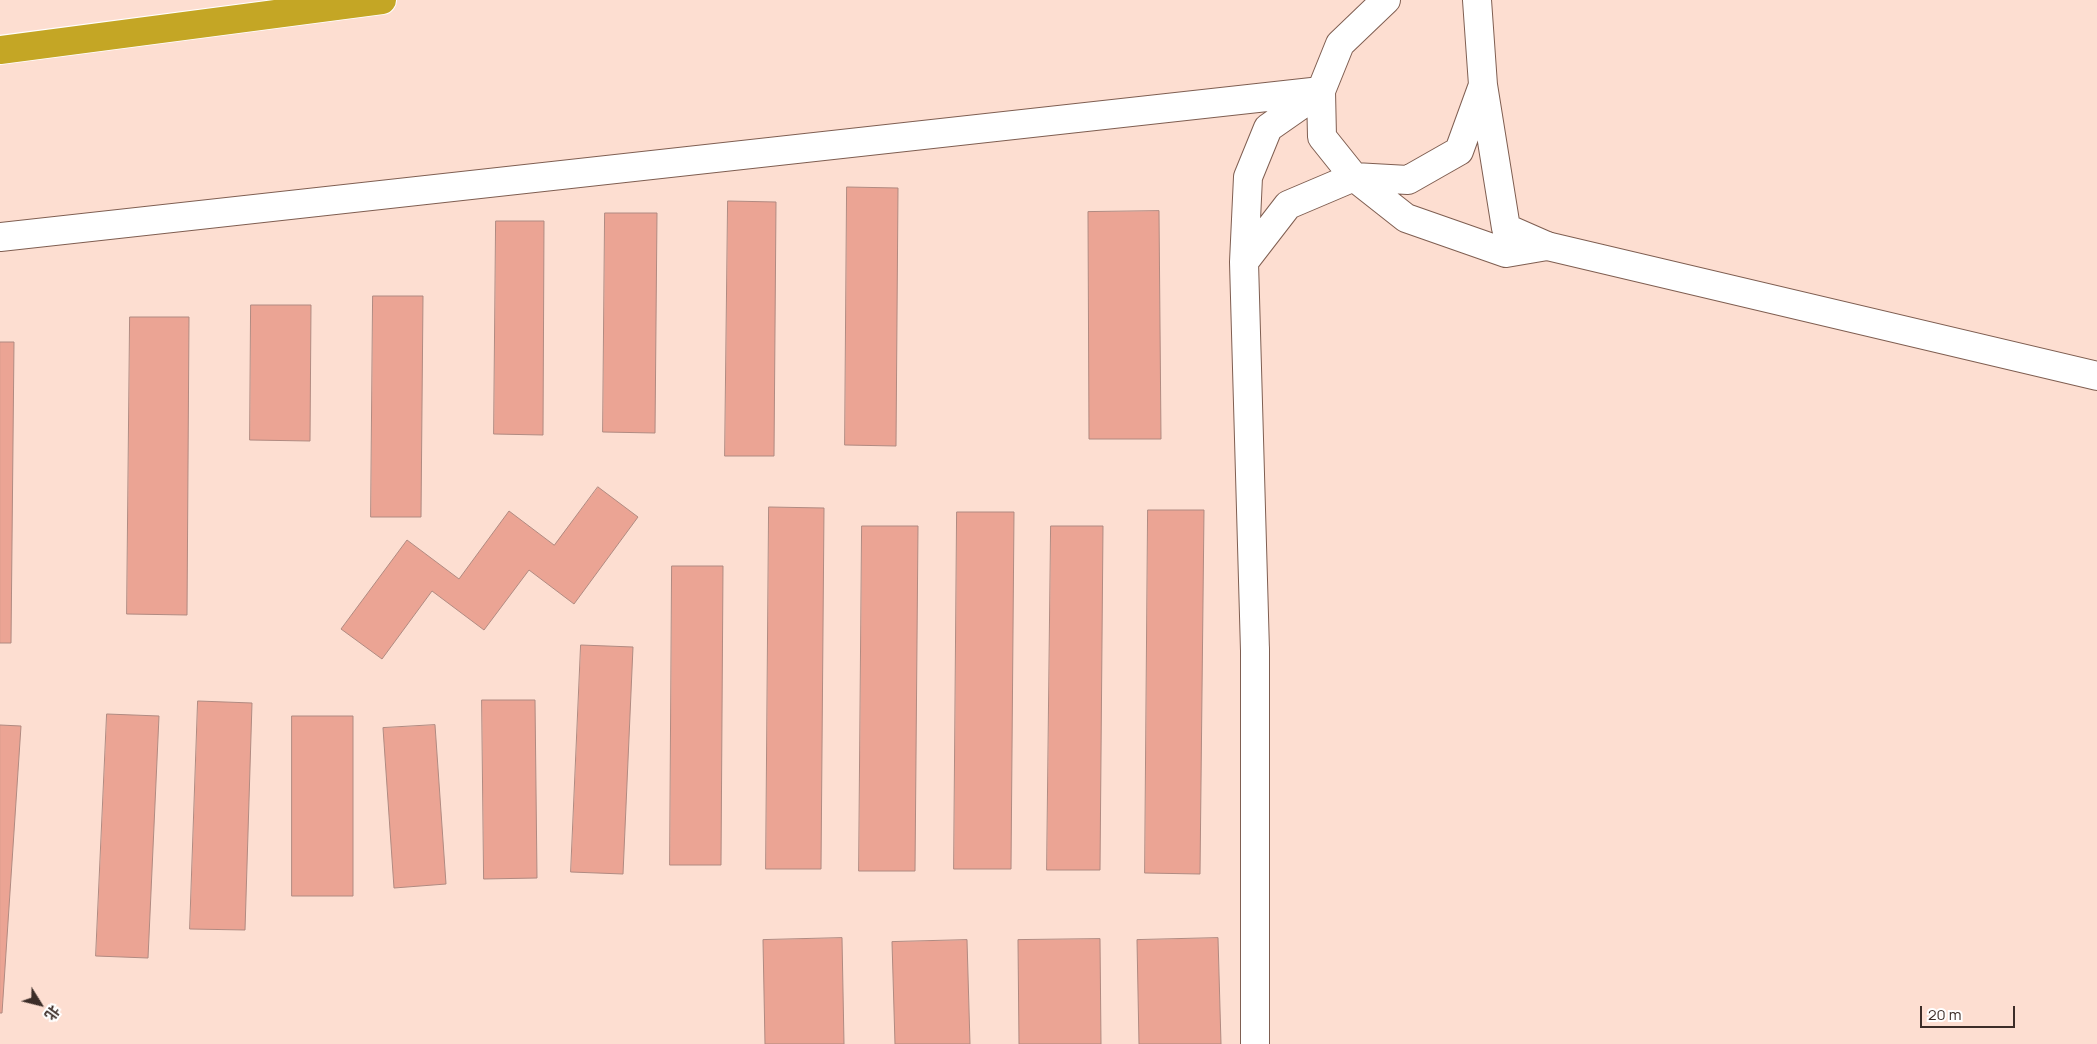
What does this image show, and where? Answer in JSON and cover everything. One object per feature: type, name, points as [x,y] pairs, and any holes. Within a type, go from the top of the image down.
[{"type":"highway","points":[[0,50],[382,0]]},
{"type":"street","points":[[1386,0],[1340,44],[1321,91],[1322,137],[1354,177],[1406,218],[1506,253],[1546,246]]},
{"type":"street","points":[[1477,0],[1483,85],[1506,228],[1546,246],[2097,376]]},
{"type":"street","points":[[1244,262],[1288,205],[1354,177],[1408,180],[1459,151],[1483,85]]},
{"type":"street","points":[[0,237],[1321,91]]},
{"type":"street","points":[[1255,1044],[1255,651],[1244,262],[1248,177],[1268,128],[1321,91]]},
{"type":"building","points":[[847,187],[898,188],[896,446],[845,445]]},
{"type":"building","points":[[728,201],[776,202],[774,456],[725,456]]},
{"type":"building","points":[[1159,211],[1161,439],[1089,439],[1088,212]]},
{"type":"building","points":[[605,213],[657,213],[655,433],[603,432]]},
{"type":"building","points":[[496,221],[544,221],[543,435],[494,434]]},
{"type":"building","points":[[373,296],[423,296],[421,517],[371,517]]},
{"type":"building","points":[[251,305],[311,305],[310,441],[250,440]]},
{"type":"building","points":[[130,317],[189,317],[187,615],[127,614]]},
{"type":"building","points":[[0,342],[14,342],[11,643],[0,643]]},
{"type":"building","points":[[598,487],[638,517],[574,604],[529,570],[484,630],[432,591],[382,659],[341,629],[407,540],[459,579],[509,511],[554,545]]},
{"type":"building","points":[[769,507],[824,508],[821,869],[766,869]]},
{"type":"building","points":[[1148,510],[1204,510],[1200,874],[1145,873]]},
{"type":"building","points":[[957,512],[1014,512],[1011,869],[954,869]]},
{"type":"building","points":[[862,526],[918,526],[915,871],[859,871]]},
{"type":"building","points":[[1051,526],[1103,526],[1100,870],[1047,870]]},
{"type":"building","points":[[672,566],[723,566],[721,865],[670,865]]},
{"type":"building","points":[[581,645],[633,647],[623,874],[571,872]]},
{"type":"building","points":[[482,700],[535,700],[537,878],[484,879]]},
{"type":"building","points":[[198,701],[252,703],[245,930],[190,929]]},
{"type":"building","points":[[107,714],[159,716],[148,958],[96,956]]},
{"type":"building","points":[[292,716],[353,716],[353,896],[292,896]]},
{"type":"building","points":[[0,725],[21,726],[2,1013],[0,1013]]},
{"type":"building","points":[[435,725],[446,884],[394,888],[383,728]]},
{"type":"building","points":[[842,938],[844,1044],[765,1044],[763,940]]},
{"type":"building","points":[[1218,938],[1221,1044],[1139,1044],[1137,940]]},
{"type":"building","points":[[1100,939],[1101,1044],[1019,1044],[1018,940]]},
{"type":"building","points":[[967,940],[970,1044],[895,1044],[892,942]]}]
